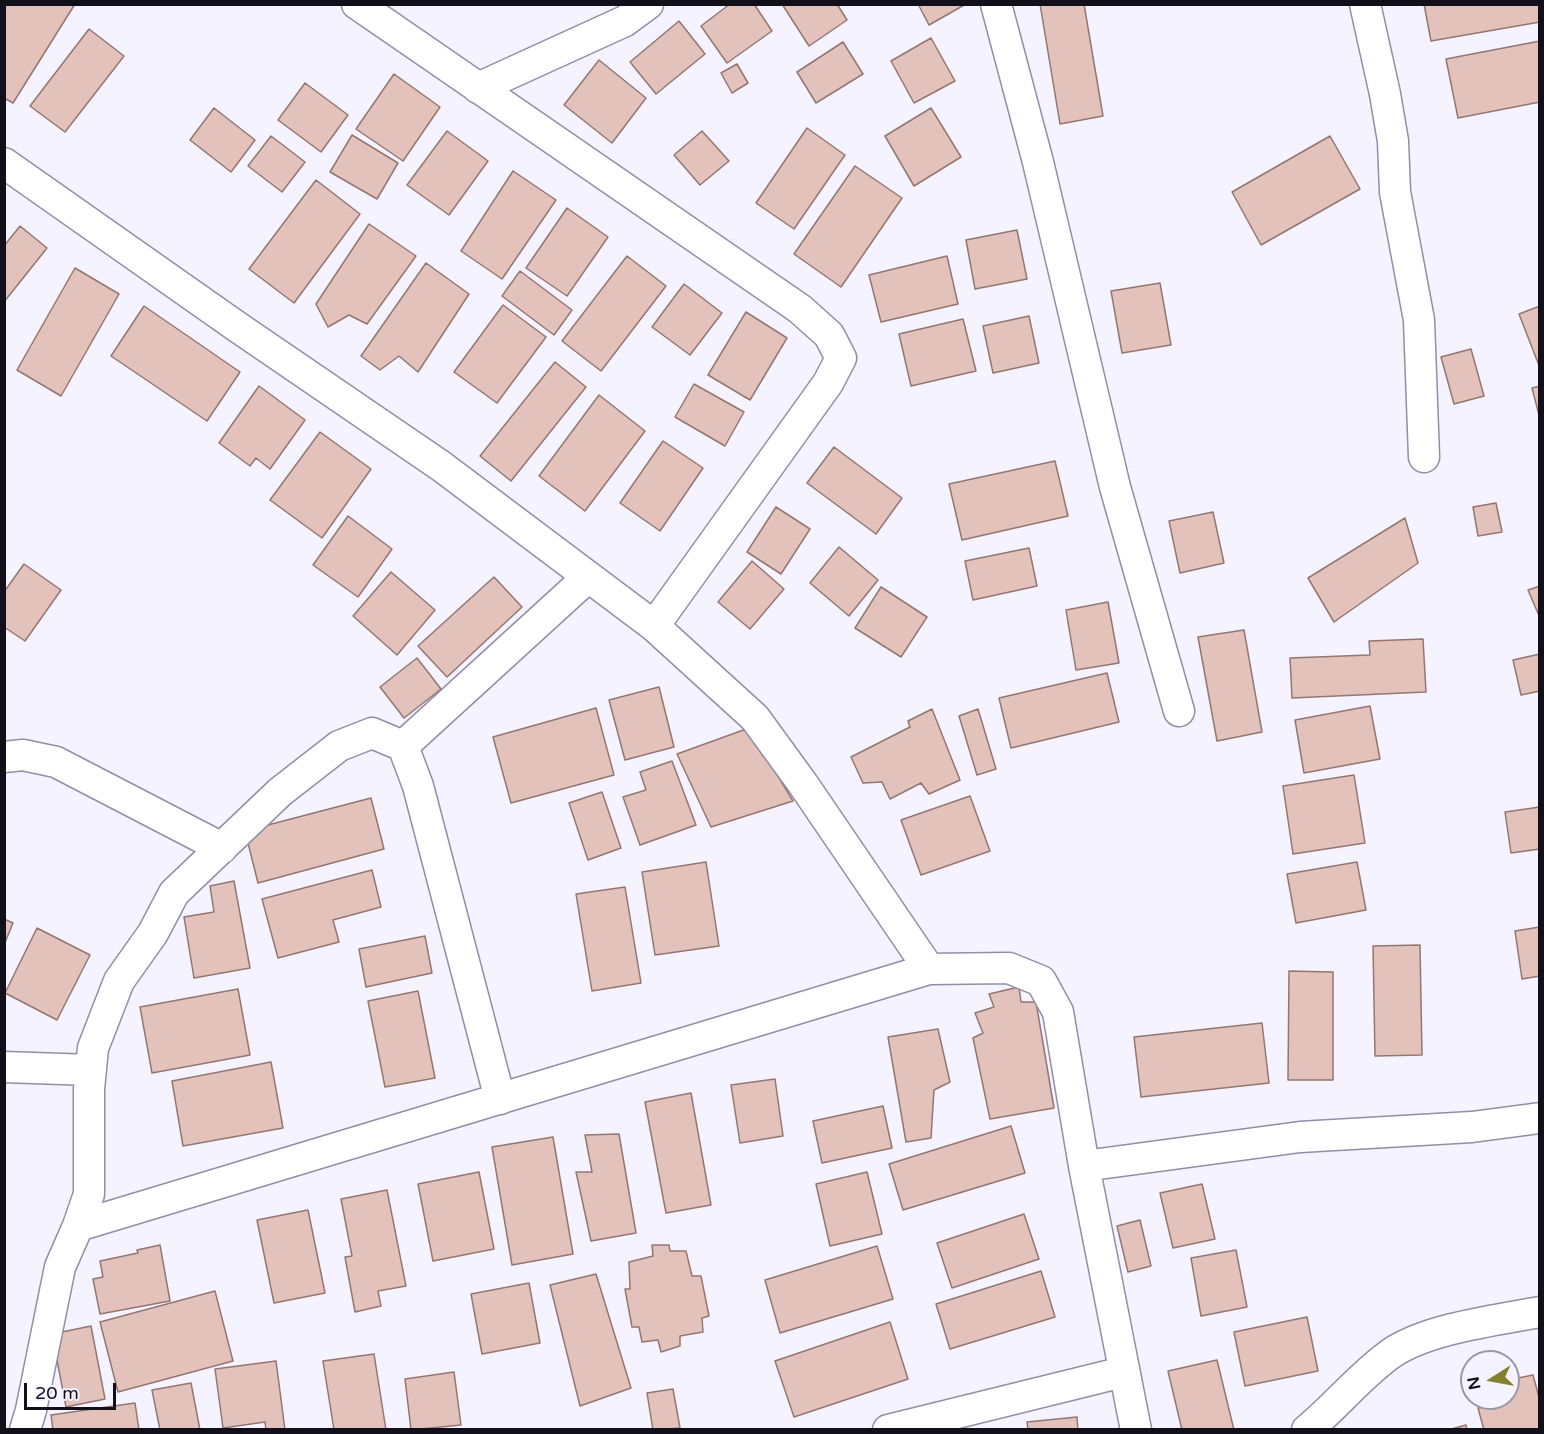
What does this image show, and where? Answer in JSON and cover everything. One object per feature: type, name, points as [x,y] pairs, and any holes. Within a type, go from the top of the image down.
[{"type":"street","points":[[357,4],[800,309],[830,334],[841,358],[828,383],[654,626]]},
{"type":"street","points":[[478,88],[625,21],[648,4]]},
{"type":"street","points":[[996,4],[1038,162],[1115,488],[1179,711]]},
{"type":"street","points":[[1365,4],[1386,94],[1393,141],[1395,192],[1419,320],[1424,457]]},
{"type":"street","points":[[4,163],[236,327],[441,466],[654,626],[755,718],[803,784],[929,969]]},
{"type":"street","points":[[403,746],[588,578]]},
{"type":"street","points":[[25,1430],[60,1267],[89,1194],[93,1048],[119,981],[153,933],[174,893],[280,792],[339,746],[372,733],[403,746],[418,786],[500,1099]]},
{"type":"street","points":[[4,758],[23,755],[56,762],[222,848]]},
{"type":"street","points":[[78,1226],[929,969],[1009,968],[1041,981],[1058,1011],[1084,1166],[1136,1430]]},
{"type":"street","points":[[4,1067],[91,1070]]},
{"type":"street","points":[[1084,1166],[1300,1137],[1472,1127],[1539,1118]]},
{"type":"street","points":[[1316,1426],[1390,1354],[1449,1330],[1539,1312]]},
{"type":"street","points":[[888,1430],[1123,1372]]},
{"type":"building","points":[[7,4],[75,4],[13,103],[4,98],[4,8]]},
{"type":"building","points":[[730,4],[754,4],[772,31],[727,63],[701,26]]},
{"type":"building","points":[[782,4],[837,4],[847,20],[809,46]]},
{"type":"building","points":[[918,4],[966,4],[929,25]]},
{"type":"building","points":[[1040,4],[1084,4],[1103,116],[1060,124]]},
{"type":"building","points":[[1424,4],[1540,4],[1540,22],[1431,41]]},
{"type":"building","points":[[679,21],[705,54],[656,94],[630,62]]},
{"type":"building","points":[[89,29],[124,56],[65,132],[30,106]]},
{"type":"building","points":[[931,38],[955,81],[914,103],[891,61]]},
{"type":"building","points":[[1540,41],[1540,102],[1458,118],[1446,59]]},
{"type":"building","points":[[843,42],[863,74],[816,103],[797,72]]},
{"type":"building","points":[[599,60],[646,98],[612,143],[564,105]]},
{"type":"building","points":[[737,64],[748,83],[732,93],[721,73]]},
{"type":"building","points":[[394,74],[440,107],[403,161],[356,129]]},
{"type":"building","points":[[305,83],[348,115],[321,152],[278,120]]},
{"type":"building","points":[[214,108],[255,140],[231,172],[190,140]]},
{"type":"building","points":[[931,108],[961,157],[914,186],[885,136]]},
{"type":"building","points":[[807,128],[845,155],[794,229],[756,203]]},
{"type":"building","points":[[447,131],[488,161],[449,215],[407,185]]},
{"type":"building","points":[[702,131],[729,161],[700,185],[674,155]]},
{"type":"building","points":[[352,135],[398,163],[377,199],[330,172]]},
{"type":"building","points":[[271,136],[305,162],[282,192],[248,166]]},
{"type":"building","points":[[1330,136],[1360,189],[1261,245],[1232,192]]},
{"type":"building","points":[[855,166],[902,198],[841,287],[794,254]]},
{"type":"building","points":[[513,171],[556,200],[502,279],[461,251]]},
{"type":"building","points":[[316,180],[360,214],[294,303],[249,269]]},
{"type":"building","points":[[567,208],[608,237],[567,296],[526,268]]},
{"type":"building","points":[[369,224],[416,256],[367,324],[349,315],[328,327],[316,304]]},
{"type":"building","points":[[20,226],[47,248],[4,302],[4,246]]},
{"type":"building","points":[[1017,230],[1027,279],[975,289],[966,240]]},
{"type":"building","points":[[627,256],[666,286],[601,371],[562,341]]},
{"type":"building","points":[[947,256],[958,304],[881,322],[869,275]]},
{"type":"building","points":[[426,263],[469,294],[418,372],[399,356],[380,370],[361,356]]},
{"type":"building","points":[[75,268],[119,294],[61,396],[17,370]]},
{"type":"building","points":[[520,271],[572,310],[554,335],[502,296]]},
{"type":"building","points":[[1160,283],[1171,345],[1122,353],[1111,291]]},
{"type":"building","points":[[684,284],[722,313],[690,355],[652,327]]},
{"type":"building","points":[[503,305],[546,337],[497,403],[454,372]]},
{"type":"building","points":[[144,306],[240,372],[207,421],[111,356]]},
{"type":"building","points":[[1540,306],[1540,368],[1519,314]]},
{"type":"building","points":[[746,312],[787,338],[750,400],[708,375]]},
{"type":"building","points":[[1029,316],[1039,363],[993,373],[983,326]]},
{"type":"building","points":[[963,319],[976,371],[911,386],[899,334]]},
{"type":"building","points":[[1471,349],[1484,396],[1454,404],[1441,357]]},
{"type":"building","points":[[555,362],[586,387],[511,481],[480,456]]},
{"type":"building","points":[[694,384],[744,412],[725,446],[675,417]]},
{"type":"building","points":[[259,386],[305,420],[270,469],[256,458],[250,466],[219,443]]},
{"type":"building","points":[[1540,386],[1540,419],[1532,388]]},
{"type":"building","points":[[599,395],[645,431],[585,511],[539,476]]},
{"type":"building","points":[[320,432],[371,469],[322,538],[270,500]]},
{"type":"building","points":[[663,441],[703,468],[660,531],[620,503]]},
{"type":"building","points":[[834,447],[902,498],[876,534],[807,483]]},
{"type":"building","points":[[1055,461],[1068,516],[962,540],[949,484]]},
{"type":"building","points":[[1496,503],[1502,532],[1478,536],[1473,507]]},
{"type":"building","points":[[776,507],[810,529],[781,574],[747,552]]},
{"type":"building","points":[[1213,512],[1224,563],[1180,573],[1169,521]]},
{"type":"building","points":[[348,516],[392,549],[358,597],[313,565]]},
{"type":"building","points":[[1405,518],[1418,563],[1334,622],[1308,578]]},
{"type":"building","points":[[839,547],[878,580],[849,616],[810,583]]},
{"type":"building","points":[[1029,548],[1037,586],[973,600],[965,561]]},
{"type":"building","points":[[752,561],[784,589],[750,629],[718,602]]},
{"type":"building","points":[[24,564],[61,590],[25,641],[4,627],[4,592]]},
{"type":"building","points":[[391,572],[435,610],[397,655],[353,616]]},
{"type":"building","points":[[494,577],[522,607],[447,677],[418,646]]},
{"type":"building","points":[[1540,586],[1540,618],[1528,590]]},
{"type":"building","points":[[881,587],[927,617],[901,657],[855,628]]},
{"type":"building","points":[[1108,602],[1119,663],[1076,670],[1066,610]]},
{"type":"building","points":[[1244,630],[1262,732],[1217,741],[1198,637]]},
{"type":"building","points":[[1423,639],[1426,692],[1292,698],[1290,658],[1370,655],[1369,641]]},
{"type":"building","points":[[1540,654],[1540,691],[1521,695],[1513,660]]},
{"type":"building","points":[[417,658],[441,689],[404,718],[380,687]]},
{"type":"building","points":[[1107,673],[1119,722],[1011,748],[999,698]]},
{"type":"building","points":[[659,687],[674,747],[625,760],[609,700]]},
{"type":"building","points":[[1370,706],[1380,759],[1304,773],[1295,720]]},
{"type":"building","points":[[596,708],[614,775],[511,803],[493,737]]},
{"type":"building","points":[[932,709],[960,780],[929,794],[921,783],[890,799],[882,782],[863,783],[851,757],[910,727],[908,721]]},
{"type":"building","points":[[978,709],[996,769],[977,775],[959,716]]},
{"type":"building","points":[[749,728],[793,801],[711,827],[677,754]]},
{"type":"building","points":[[672,761],[696,825],[640,845],[623,797],[646,790],[640,772]]},
{"type":"building","points":[[1354,775],[1365,843],[1293,854],[1283,786]]},
{"type":"building","points":[[602,792],[621,848],[588,860],[569,803]]},
{"type":"building","points":[[970,796],[990,851],[921,875],[901,820]]},
{"type":"building","points":[[371,798],[384,849],[258,883],[245,831]]},
{"type":"building","points":[[1540,807],[1540,849],[1511,853],[1505,812]]},
{"type":"building","points":[[706,862],[719,946],[655,955],[642,872]]},
{"type":"building","points":[[1357,862],[1366,910],[1296,923],[1287,874]]},
{"type":"building","points":[[372,870],[381,907],[333,920],[339,942],[278,958],[262,899]]},
{"type":"building","points":[[234,881],[250,968],[194,978],[184,917],[214,912],[210,886]]},
{"type":"building","points":[[625,887],[641,983],[592,991],[576,894]]},
{"type":"building","points":[[4,919],[13,923],[4,945]]},
{"type":"building","points":[[1540,927],[1540,976],[1522,979],[1515,931]]},
{"type":"building","points":[[37,928],[90,955],[57,1020],[5,993]]},
{"type":"building","points":[[425,936],[432,973],[366,987],[359,949]]},
{"type":"building","points":[[1420,945],[1422,1055],[1375,1056],[1373,946]]},
{"type":"building","points":[[1289,971],[1333,972],[1333,1080],[1288,1080]]},
{"type":"building","points":[[1019,987],[1021,1002],[1036,1002],[1054,1108],[990,1119],[973,1038],[983,1033],[975,1013],[994,1007],[989,994]]},
{"type":"building","points":[[238,989],[250,1055],[152,1073],[140,1007]]},
{"type":"building","points":[[418,991],[435,1078],[385,1087],[368,1001]]},
{"type":"building","points":[[1262,1023],[1269,1083],[1141,1097],[1134,1037]]},
{"type":"building","points":[[938,1029],[950,1082],[934,1090],[931,1138],[906,1142],[888,1037]]},
{"type":"building","points":[[271,1062],[283,1128],[183,1146],[172,1081]]},
{"type":"building","points":[[775,1079],[783,1136],[740,1143],[731,1085]]},
{"type":"building","points":[[691,1093],[711,1205],[666,1213],[645,1102]]},
{"type":"building","points":[[883,1106],[892,1148],[822,1163],[813,1121]]},
{"type":"building","points":[[1011,1126],[1025,1173],[903,1210],[889,1164]]},
{"type":"building","points":[[619,1134],[636,1233],[591,1241],[576,1172],[592,1172],[585,1135]]},
{"type":"building","points":[[553,1137],[573,1254],[512,1265],[492,1147]]},
{"type":"building","points":[[479,1172],[494,1249],[433,1261],[418,1184]]},
{"type":"building","points":[[867,1172],[882,1234],[830,1246],[816,1184]]},
{"type":"building","points":[[1202,1184],[1215,1239],[1173,1248],[1160,1193]]},
{"type":"building","points":[[387,1190],[406,1286],[378,1291],[381,1306],[355,1312],[345,1257],[352,1256],[341,1199]]},
{"type":"building","points":[[308,1210],[325,1293],[274,1303],[257,1220]]},
{"type":"building","points":[[1024,1214],[1039,1259],[952,1288],[937,1243]]},
{"type":"building","points":[[1140,1220],[1151,1266],[1128,1272],[1117,1226]]},
{"type":"building","points":[[160,1245],[170,1301],[100,1314],[93,1279],[103,1277],[100,1261],[138,1253],[137,1250]]},
{"type":"building","points":[[652,1245],[669,1245],[670,1251],[686,1251],[692,1276],[701,1276],[709,1316],[702,1318],[703,1332],[680,1336],[680,1346],[661,1352],[658,1340],[642,1342],[639,1327],[632,1327],[625,1289],[630,1289],[629,1262],[653,1256]]},
{"type":"building","points":[[877,1246],[893,1299],[780,1333],[765,1280]]},
{"type":"building","points":[[1236,1250],[1247,1307],[1201,1316],[1191,1258]]},
{"type":"building","points":[[1041,1271],[1055,1317],[950,1349],[936,1304]]},
{"type":"building","points":[[596,1274],[631,1388],[580,1406],[550,1285]]},
{"type":"building","points":[[529,1283],[540,1343],[482,1354],[471,1294]]},
{"type":"building","points":[[215,1291],[233,1361],[118,1392],[100,1322]]},
{"type":"building","points":[[1307,1317],[1318,1371],[1245,1386],[1234,1332]]},
{"type":"building","points":[[890,1322],[908,1379],[794,1417],[775,1361]]},
{"type":"building","points":[[91,1326],[105,1399],[66,1407],[52,1334]]},
{"type":"building","points":[[374,1354],[386,1430],[334,1430],[323,1361]]},
{"type":"building","points":[[1217,1360],[1234,1430],[1182,1430],[1168,1371]]},
{"type":"building","points":[[276,1361],[285,1430],[266,1430],[265,1422],[223,1428],[215,1369]]},
{"type":"building","points":[[454,1372],[461,1425],[411,1430],[405,1379]]},
{"type":"building","points":[[1533,1375],[1540,1401],[1540,1430],[1484,1430],[1479,1410],[1520,1410],[1520,1378]]},
{"type":"building","points":[[191,1383],[200,1430],[160,1430],[152,1390]]},
{"type":"building","points":[[673,1389],[680,1428],[653,1430],[647,1393]]},
{"type":"building","points":[[135,1403],[139,1430],[53,1430],[51,1415]]},
{"type":"building","points":[[1077,1417],[1078,1430],[1028,1430],[1027,1422]]},
{"type":"building","points":[[1466,1425],[1467,1430],[1448,1430]]}]
